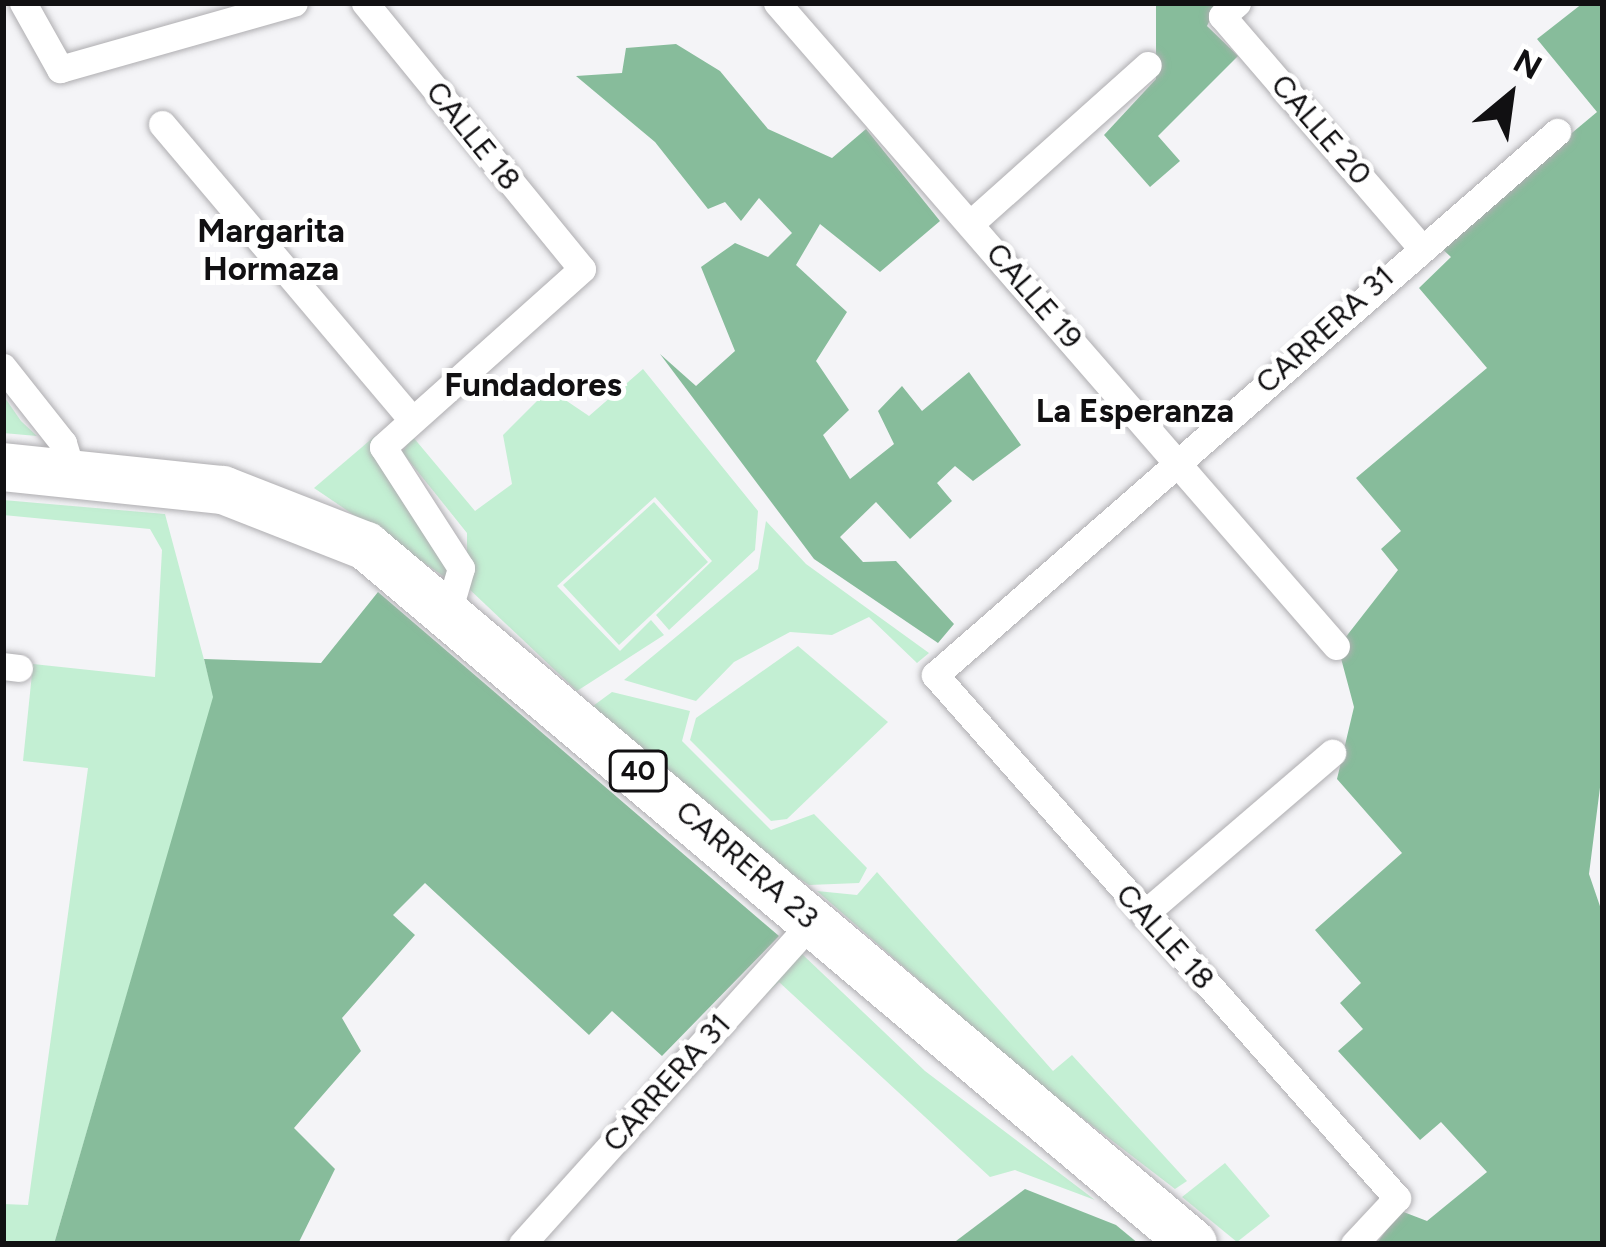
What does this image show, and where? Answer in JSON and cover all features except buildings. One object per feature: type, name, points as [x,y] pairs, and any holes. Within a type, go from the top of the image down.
[{"type":"highway","name":"CARRERA 23","points":[[3,467],[72,473],[289,508],[366,546],[449,609],[1193,1244]]},
{"type":"street","points":[[23,3],[60,69],[235,10],[294,3]]},
{"type":"street","name":"CALLE 18","points":[[365,3],[582,269],[409,416]]},
{"type":"street","name":"CALLE 19","points":[[777,3],[1336,646]]},
{"type":"street","name":"CALLE 20","points":[[1230,9],[1420,245]]},
{"type":"street","points":[[971,223],[1148,65]]},
{"type":"street","points":[[162,124],[409,416],[383,446],[455,553],[449,609]]},
{"type":"street","name":"CARRERA 31","points":[[935,675],[1420,245],[1557,131]]},
{"type":"street","points":[[3,367],[63,442],[72,473]]},
{"type":"street","name":"CALLE 18","points":[[935,675],[1397,1198],[1354,1244]]},
{"type":"street","points":[[1144,914],[1332,753]]},
{"type":"street","name":"CARRERA 31","points":[[522,1244],[812,922]]},
{"type":"green space","points":[[1156,3],[1218,3],[1207,26],[1238,56],[1158,136],[1180,161],[1150,187],[1104,135],[1156,79]]},
{"type":"green space","points":[[1583,3],[1603,3],[1603,764],[1589,874],[1603,915],[1603,1244],[1376,1244],[1401,1211],[1427,1221],[1487,1172],[1441,1122],[1420,1140],[1338,1051],[1363,1029],[1340,1003],[1361,983],[1315,930],[1402,853],[1337,779],[1354,707],[1338,647],[1398,570],[1381,549],[1401,531],[1356,478],[1487,368],[1419,288],[1451,257],[1438,245],[1597,112],[1537,39]]},
{"type":"green space","points":[[676,44],[720,71],[768,129],[832,158],[866,129],[940,221],[880,272],[820,224],[796,265],[847,312],[816,361],[849,410],[823,435],[850,479],[894,444],[878,411],[902,386],[922,411],[969,372],[1021,445],[973,481],[955,466],[937,483],[952,501],[910,539],[876,502],[840,537],[863,562],[896,561],[954,624],[938,643],[814,559],[660,354],[696,386],[735,351],[701,267],[735,243],[768,257],[792,233],[759,198],[741,221],[725,202],[708,209],[655,142],[576,76],[622,73],[626,48]]},
{"type":"green space","points":[[643,369],[758,511],[755,550],[669,630],[656,615],[712,561],[655,497],[557,586],[620,651],[651,620],[664,635],[577,691],[467,587],[467,533],[402,452],[413,437],[475,511],[512,484],[503,435],[549,389],[589,416]]},
{"type":"green space","points":[[3,395],[21,421],[37,436],[3,433]]},
{"type":"green space","points":[[375,436],[455,584],[314,488]]},
{"type":"green space","points":[[3,500],[165,514],[214,697],[54,1244],[3,1244],[3,1204],[28,1205],[88,768],[23,761],[33,664],[155,677],[162,550],[150,529],[3,515]]},
{"type":"green space","points":[[654,502],[708,562],[619,645],[563,585]]},
{"type":"green space","points":[[766,521],[806,564],[929,653],[917,663],[869,617],[832,635],[790,632],[734,662],[696,701],[624,680],[758,569]]},
{"type":"green space","points":[[378,592],[779,936],[662,1056],[612,1011],[589,1035],[425,883],[393,915],[415,935],[342,1018],[361,1051],[294,1128],[335,1169],[298,1244],[54,1244],[213,697],[204,659],[321,663]]},
{"type":"green space","points":[[798,646],[888,722],[787,819],[771,821],[690,740],[696,718]]},
{"type":"green space","points":[[612,692],[690,711],[682,741],[771,830],[814,814],[867,868],[859,883],[809,885],[791,873],[593,706]]},
{"type":"green space","points":[[877,872],[1053,1071],[1072,1055],[1187,1181],[1175,1189],[1037,1083],[817,891],[857,895]]},
{"type":"green space","points":[[801,953],[925,1071],[1095,1200],[1015,1170],[990,1177],[779,982],[737,1022]]},
{"type":"green space","points":[[1225,1163],[1270,1216],[1237,1242],[1182,1197]]},
{"type":"green space","points":[[1025,1189],[1116,1225],[1139,1244],[952,1244]]},
{"type":"district","name":"Margarita Hormaza","points":[[271,250]]},
{"type":"district","name":"Fundadores","points":[[533,385]]},
{"type":"district","name":"La Esperanza","points":[[1135,411]]}]
